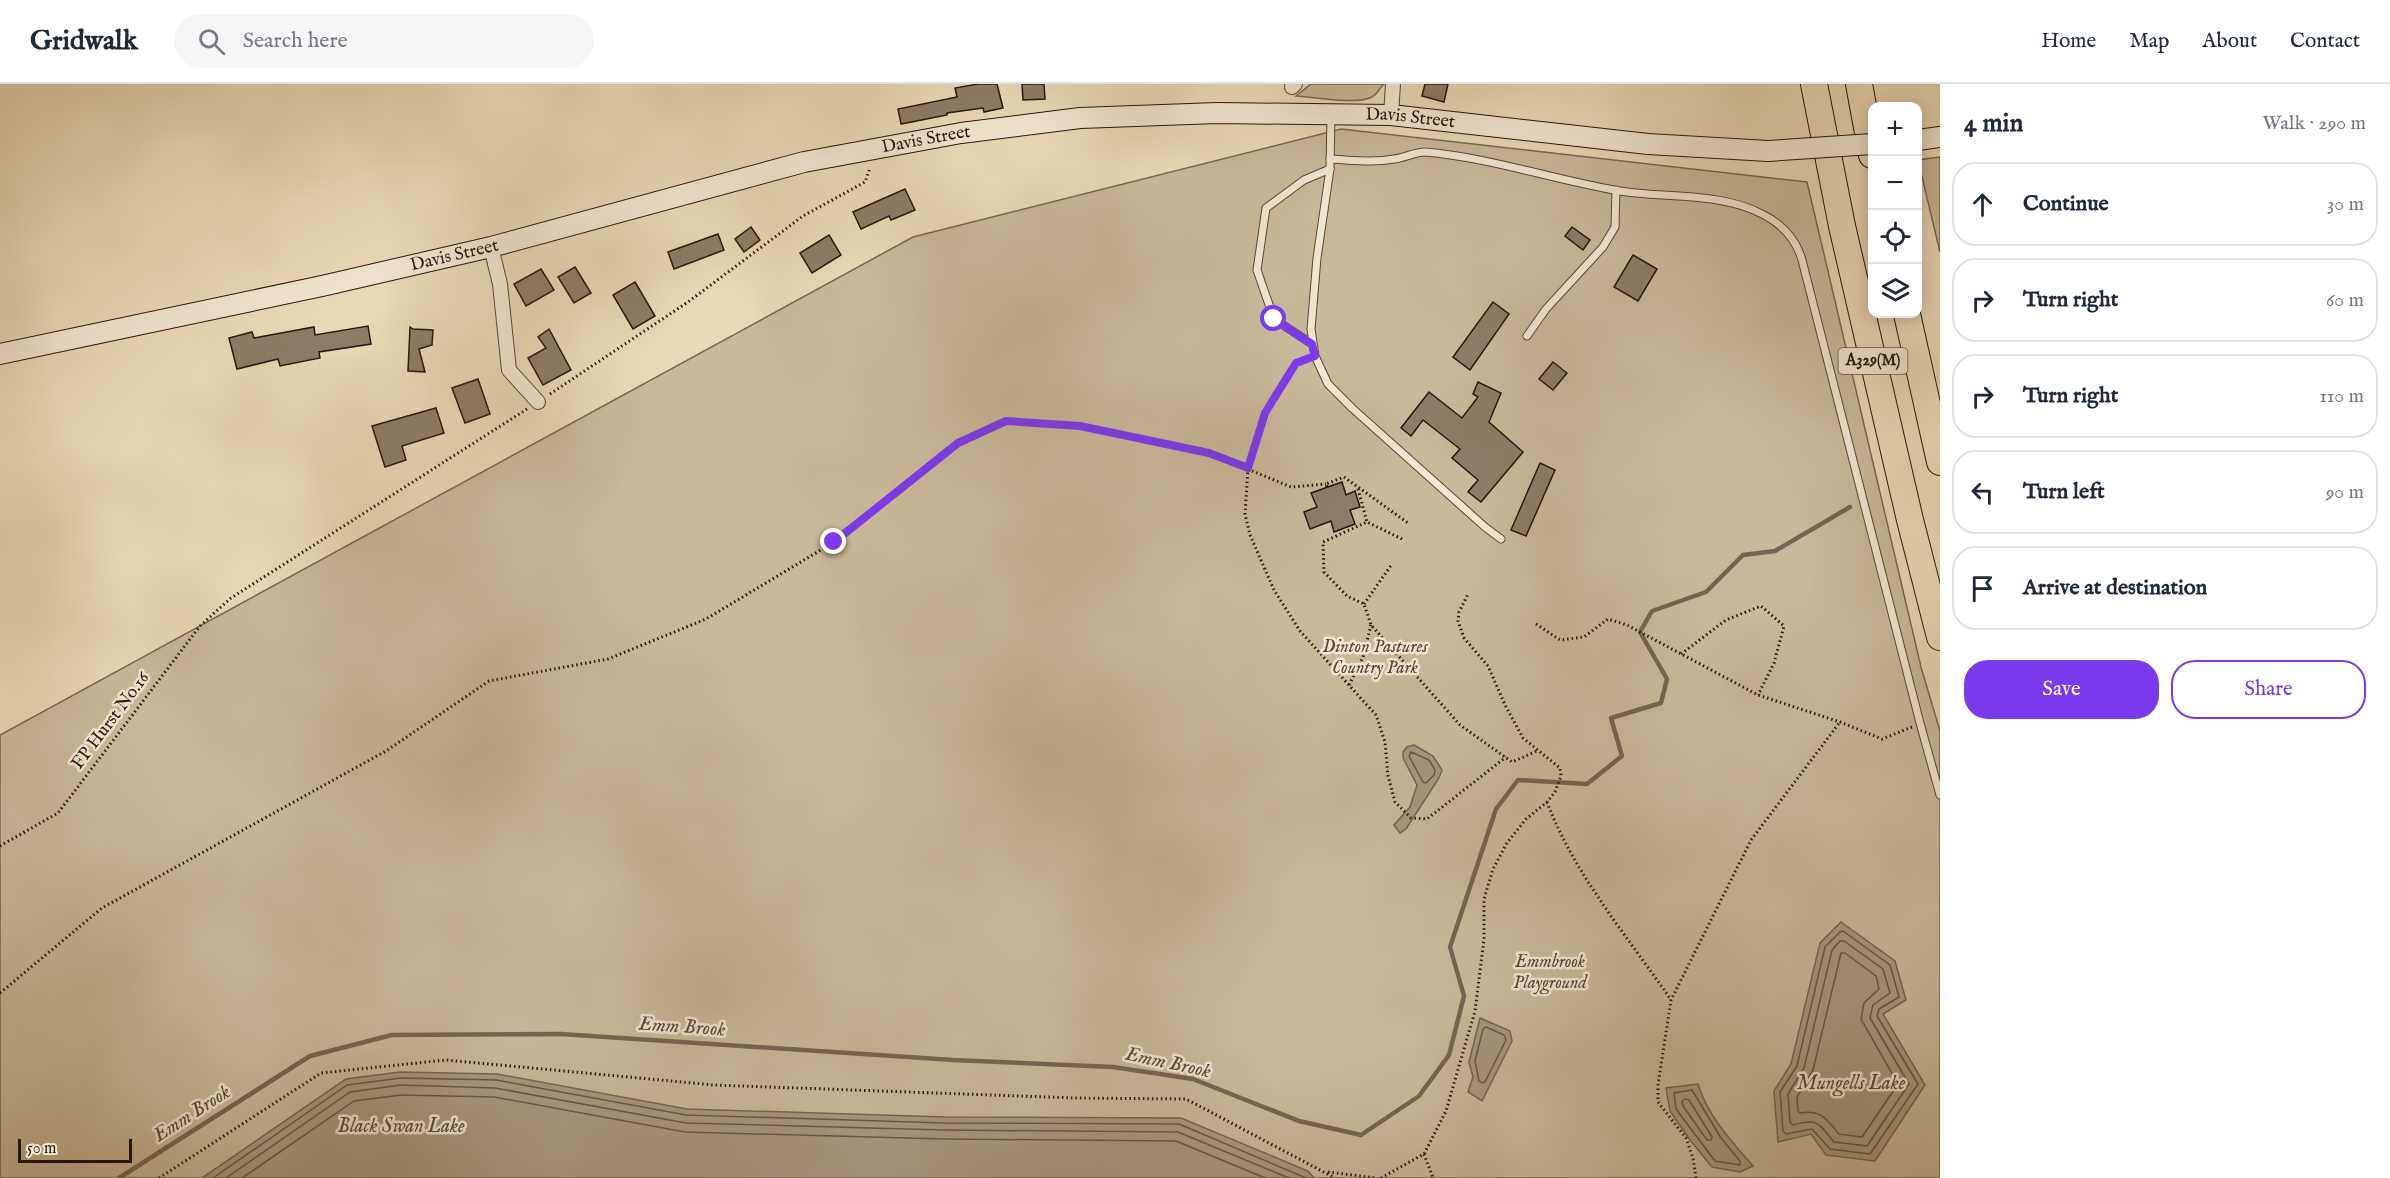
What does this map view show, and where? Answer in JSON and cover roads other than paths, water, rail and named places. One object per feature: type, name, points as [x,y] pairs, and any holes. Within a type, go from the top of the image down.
[{"type":"highway","name":"A329(M)","points":[[1814,84],[1842,226],[1910,520],[1940,637]]},
{"type":"highway","points":[[1859,84],[1868,133]]},
{"type":"highway","name":"A329(M)","points":[[1908,318],[1940,462]]},
{"type":"main road","name":"Davis Street","points":[[0,354],[322,286],[490,247],[804,162],[961,133],[1080,118],[1217,113],[1391,115],[1648,144],[1768,151],[1868,144]]},
{"type":"main road","points":[[1922,139],[1940,137]]},
{"type":"street","points":[[1391,115],[1393,84]]},
{"type":"street","points":[[490,247],[500,284],[508,369],[538,402]]},
{"type":"lane","points":[[1331,113],[1330,169],[1317,258],[1312,344],[1315,356],[1328,384],[1352,408],[1501,539]]},
{"type":"lane","points":[[1330,159],[1379,161],[1423,152],[1473,160],[1616,190],[1708,200],[1748,208],[1786,229],[1799,249],[1940,795]]},
{"type":"lane","points":[[1312,344],[1274,319],[1257,270],[1266,208],[1304,180],[1330,169]]},
{"type":"lane","points":[[1527,336],[1546,309],[1604,248],[1615,227],[1616,190]]},
{"type":"water","points":[[1414,745],[1433,756],[1442,770],[1406,829],[1400,833],[1394,825],[1410,807],[1417,785],[1403,758],[1403,752],[1407,747]]},
{"type":"water","name":"Mungells Lake","points":[[1841,922],[1895,961],[1906,1000],[1883,1014],[1925,1085],[1875,1161],[1826,1155],[1811,1134],[1778,1142],[1774,1091],[1791,1064],[1820,943]]},
{"type":"water","points":[[1480,1018],[1510,1031],[1512,1041],[1482,1101],[1468,1092],[1473,1077],[1469,1062]]},
{"type":"water","name":"Black Swan Lake","points":[[400,1072],[497,1074],[687,1109],[945,1117],[1181,1118],[1308,1171],[1314,1178],[202,1178],[346,1079]]},
{"type":"water","points":[[1698,1084],[1707,1107],[1753,1166],[1740,1172],[1712,1167],[1670,1111],[1666,1088]]},
{"type":"waterway","name":"Emm Brook","points":[[119,1178],[310,1056],[392,1035],[561,1034],[953,1060],[1113,1067],[1193,1079],[1299,1121],[1361,1135],[1419,1096],[1449,1055],[1464,996],[1450,947],[1496,809],[1518,780],[1587,784],[1622,756],[1611,718],[1661,703],[1667,679],[1640,632],[1652,611],[1706,592],[1743,555],[1775,551],[1850,507]]},
{"type":"park label","name":"Dinton Pastures Country Park","points":[[1375,657]]},
{"type":"park label","name":"Emmbrook Playground","points":[[1550,972]]}]
